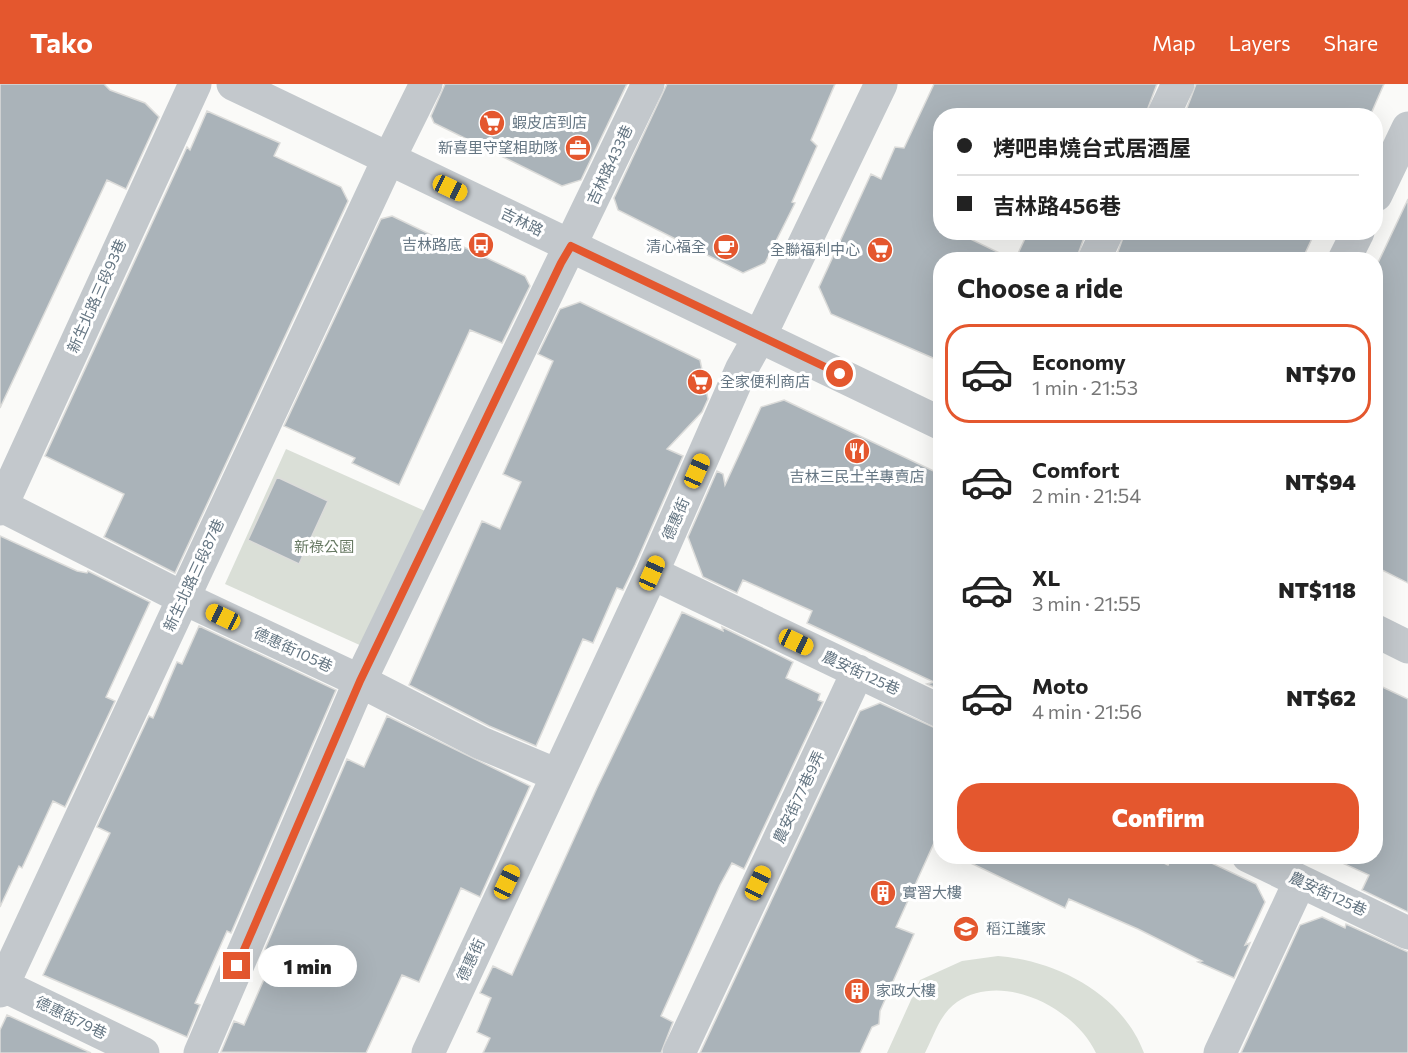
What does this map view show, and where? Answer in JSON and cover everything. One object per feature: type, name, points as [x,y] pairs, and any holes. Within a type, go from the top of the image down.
[{"type":"street","name":"新生北路三段93巷","points":[[0,506],[195,84]]},
{"type":"street","name":"吉林路","points":[[233,84],[933,420]]},
{"type":"street","name":"新生北路三段87巷","points":[[1,986],[426,84]]},
{"type":"street","name":"吉林路433巷","points":[[200,1053],[360,681],[648,84]]},
{"type":"street","name":"德惠街","points":[[428,1053],[652,573],[742,369],[881,84]]},
{"type":"street","points":[[1167,108],[1178,84]]},
{"type":"street","points":[[1383,180],[1408,128]]},
{"type":"street","name":"德惠街105巷","points":[[0,506],[183,598],[360,681],[481,743],[557,775]]},
{"type":"street","name":"農安街125巷","points":[[652,573],[933,708]]},
{"type":"street","points":[[1383,634],[1408,645]]},
{"type":"street","name":"農安街77巷9弄","points":[[679,1053],[858,671]]},
{"type":"street","name":"農安街125巷","points":[[1265,864],[1408,933]]},
{"type":"street","points":[[1220,1053],[1300,881]]},
{"type":"street","name":"德惠街79巷","points":[[1,986],[143,1053]]},
{"type":"green space","name":"新祿公園","points":[[286,449],[425,511],[364,647],[225,584]]},
{"type":"green space","points":[[998,956],[1043,965],[1085,984],[1120,1014],[1134,1032],[1144,1053],[1096,1053],[1086,1037],[1055,1009],[1036,999],[1016,993],[995,991],[975,993],[951,1007],[938,1025],[925,1053],[887,1053],[920,980],[962,961]]},
{"type":"building","points":[[0,84],[104,84],[110,90],[145,103],[159,117],[126,189],[107,180],[0,408]]},
{"type":"building","points":[[445,84],[627,84],[581,180],[562,186],[434,123],[431,116]]},
{"type":"building","points":[[667,84],[835,84],[811,140],[817,146],[792,202],[795,203],[765,263],[743,273],[618,210],[614,198]]},
{"type":"building","points":[[934,84],[1157,84],[1148,108],[933,108],[933,240],[973,240],[997,252],[933,252],[933,358],[831,314],[819,287],[871,174],[881,179],[895,147],[904,148]]},
{"type":"building","points":[[1196,84],[1384,84],[1374,108],[1187,108]]},
{"type":"building","points":[[207,111],[280,143],[274,156],[341,187],[348,201],[175,573],[104,537],[124,494],[45,456],[187,147],[190,150]]},
{"type":"building","points":[[1408,199],[1408,583],[1383,570],[1383,252]]},
{"type":"building","points":[[392,216],[525,276],[530,286],[502,343],[470,330],[399,485],[352,463],[355,458],[284,426],[381,219]]},
{"type":"building","points":[[1024,240],[1083,240],[1079,252],[1019,252]]},
{"type":"building","points":[[1122,240],[1311,240],[1306,252],[1118,252]]},
{"type":"building","points":[[580,302],[700,360],[708,399],[702,412],[667,449],[683,456],[635,565],[623,590],[617,588],[593,643],[583,639],[536,746],[489,726],[409,685],[482,521],[500,529],[521,482],[503,474],[553,361],[538,354],[560,309]]},
{"type":"building","points":[[784,400],[933,471],[933,682],[807,623],[812,611],[743,580],[737,593],[703,577],[688,537],[717,471],[723,474],[725,485],[761,407]]},
{"type":"building","points":[[277,477],[328,501],[299,564],[248,540]]},
{"type":"building","points":[[0,536],[77,571],[87,573],[88,571],[150,602],[106,697],[115,701],[65,807],[53,801],[22,868],[19,866],[0,907]]},
{"type":"building","points":[[682,612],[723,631],[722,627],[793,662],[786,678],[820,694],[818,700],[823,702],[744,869],[732,863],[720,885],[661,1016],[673,1022],[661,1053],[483,1053],[490,1038],[477,1032],[491,998],[480,993],[493,966],[512,975],[597,788]]},
{"type":"building","points":[[199,626],[336,690],[231,933],[227,931],[195,1003],[200,1005],[187,1037],[43,975],[110,833],[97,827],[149,716],[153,718],[177,662],[182,664]]},
{"type":"building","points":[[1383,687],[1408,699],[1408,912],[1362,890],[1369,875],[1345,864],[1383,864]]},
{"type":"building","points":[[880,703],[933,727],[933,845],[896,927],[914,934],[880,1011],[879,1024],[872,1027],[860,1053],[700,1053],[860,711]]},
{"type":"building","points":[[387,716],[530,786],[480,897],[461,888],[419,982],[402,975],[366,1053],[221,1052],[234,1021],[244,1025],[272,961],[275,953],[265,949],[347,759],[364,767]]},
{"type":"building","points":[[973,864],[1214,864],[1256,884],[1265,902],[1245,945],[1250,943],[1234,978],[1198,962],[1202,961],[1138,929],[1069,899],[1065,908]]},
{"type":"building","points":[[1322,917],[1345,928],[1346,924],[1408,952],[1408,1053],[1241,1053],[1300,925]]},
{"type":"building","points":[[7,1015],[91,1053],[0,1053],[0,1030]]},
{"type":"place","name":"蝦皮店到店","points":[[492,123]]},
{"type":"place","name":"新喜里守望相助隊","points":[[578,148]]},
{"type":"place","name":"吉林路底","points":[[481,245]]},
{"type":"place","name":"清心福全","points":[[726,247]]},
{"type":"place","name":"全聯福利中心","points":[[880,250]]},
{"type":"place","name":"全家便利商店","points":[[700,382]]},
{"type":"place","name":"吉林三民土羊專賣店","points":[[857,451]]},
{"type":"place","name":"實習大樓","points":[[883,893]]},
{"type":"place","name":"稻江護家","points":[[966,929]]},
{"type":"place","name":"家政大樓","points":[[857,991]]},
{"type":"route","points":[[237,966],[360,681],[571,246],[840,374]]}]
